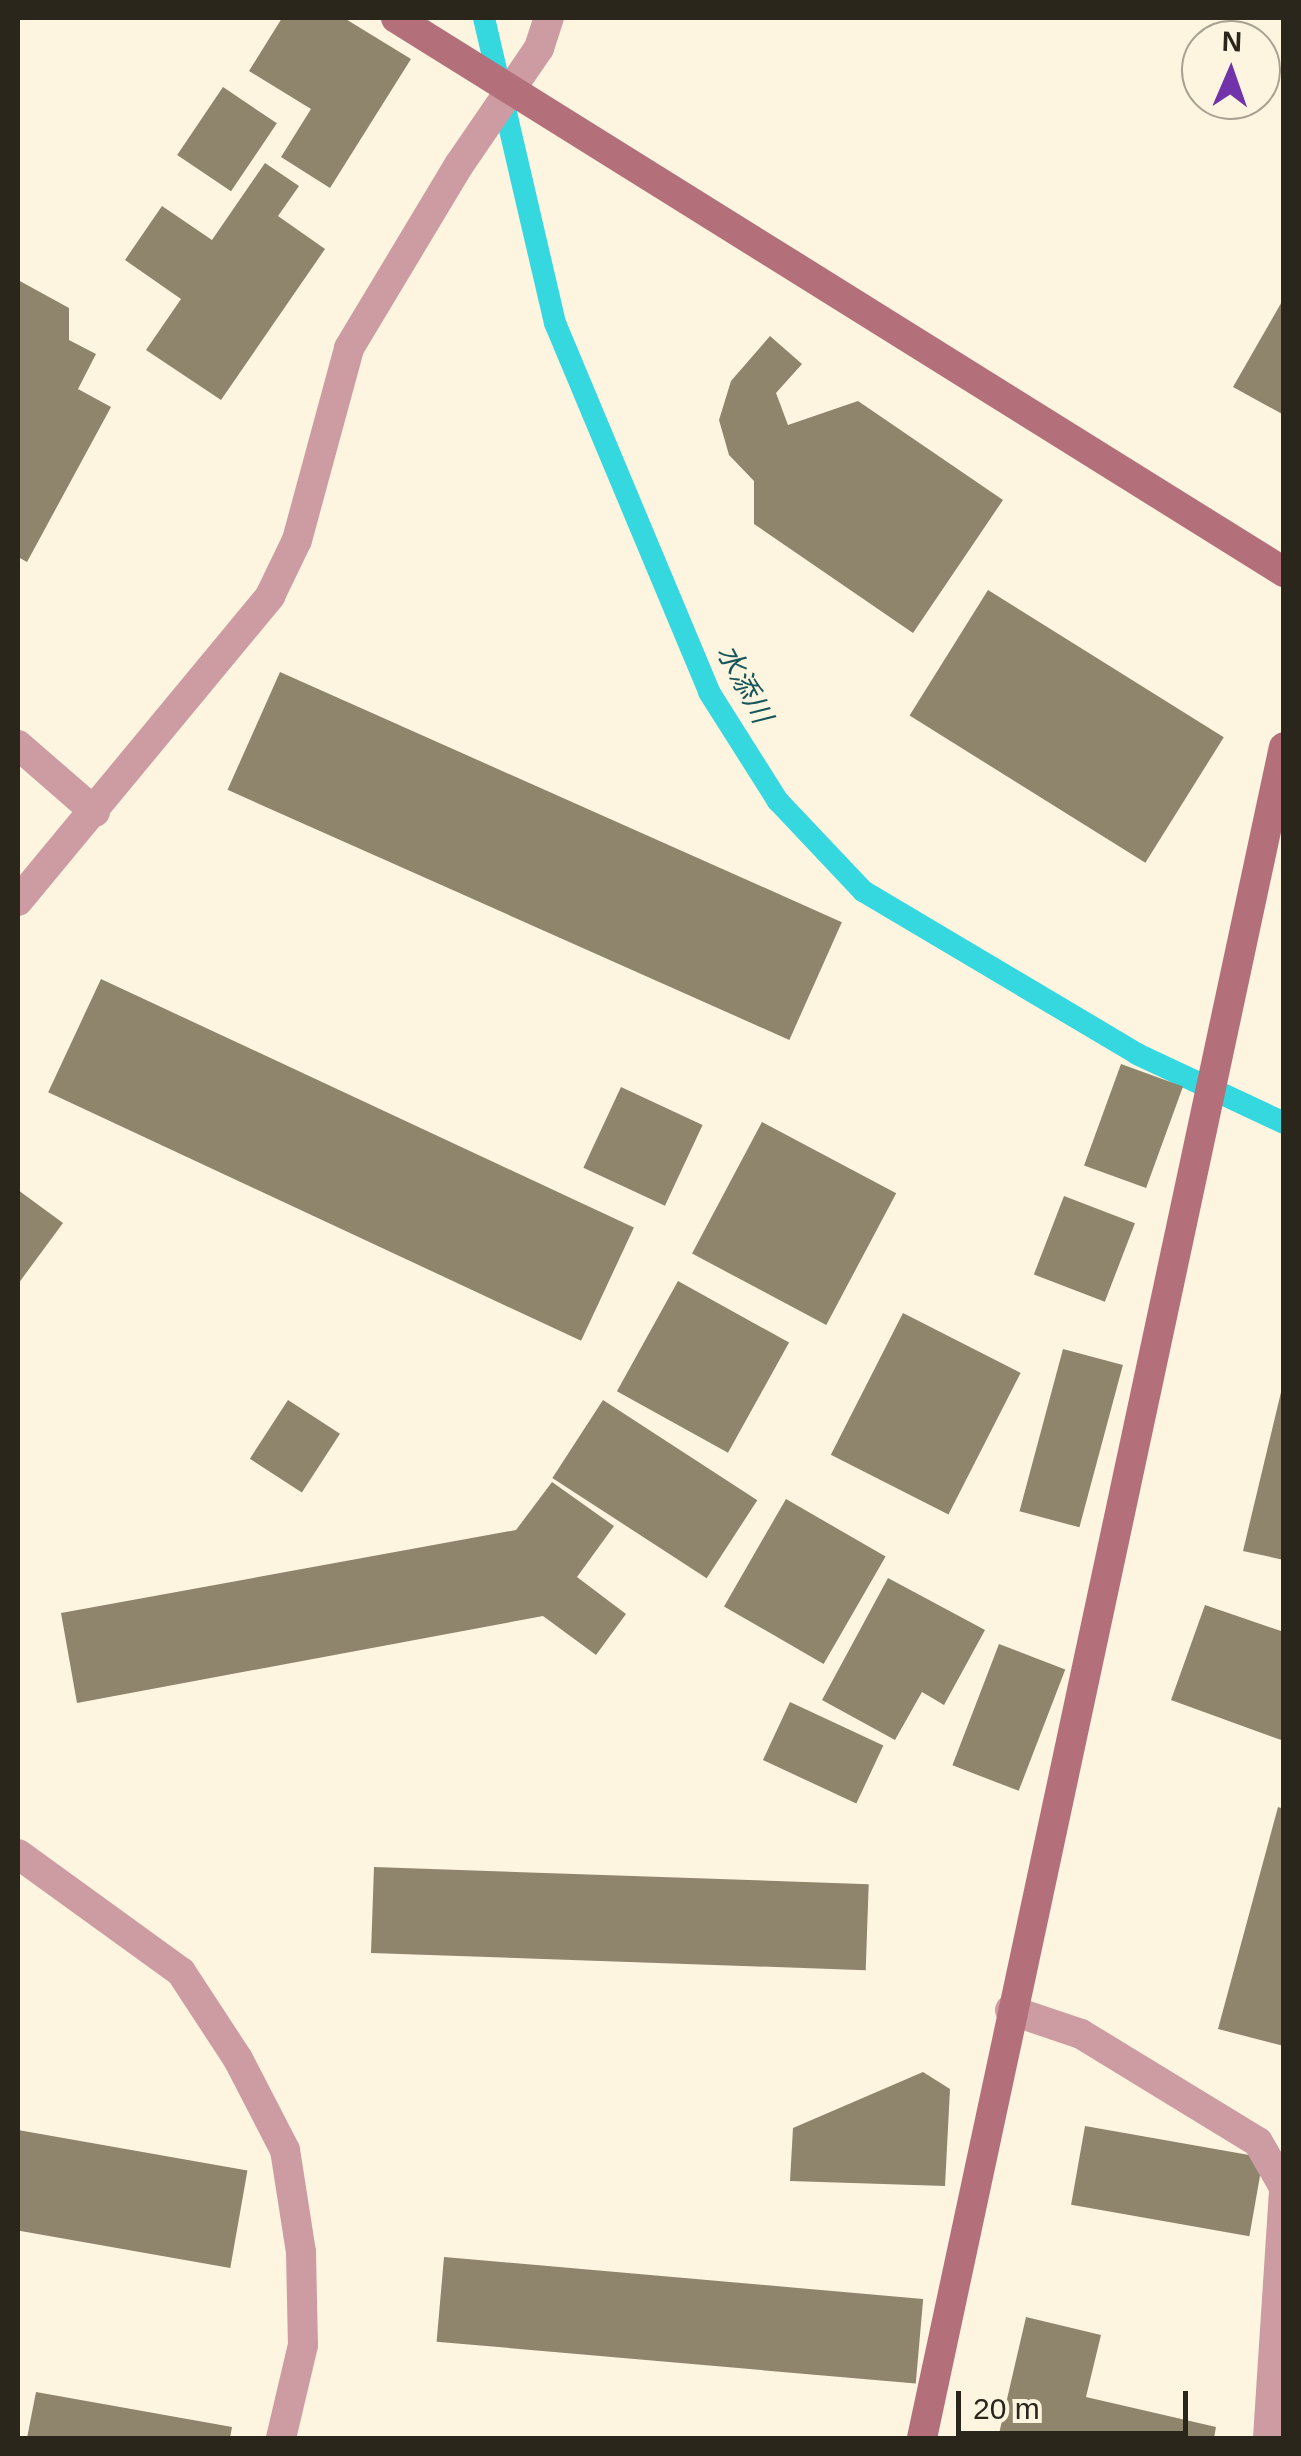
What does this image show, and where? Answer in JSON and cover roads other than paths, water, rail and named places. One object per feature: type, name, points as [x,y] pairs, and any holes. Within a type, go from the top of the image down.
[{"type":"street","points":[[396,18],[1284,572]]},
{"type":"street","points":[[18,901],[96,812],[270,596],[297,540],[350,348],[506,89],[539,48],[550,18]]},
{"type":"street","points":[[18,745],[96,812]]},
{"type":"street","points":[[922,2438],[1010,2010],[1284,746]]},
{"type":"street","points":[[18,1854],[181,1972],[238,2059],[286,2150],[301,2252],[303,2345],[281,2438]]},
{"type":"street","points":[[1010,2010],[1081,2034],[1258,2142],[1284,2189],[1268,2438]]},
{"type":"waterway","name":"水添川","points":[[484,18],[555,323],[709,692],[778,801],[863,891],[1137,1054],[1284,1123]]}]
